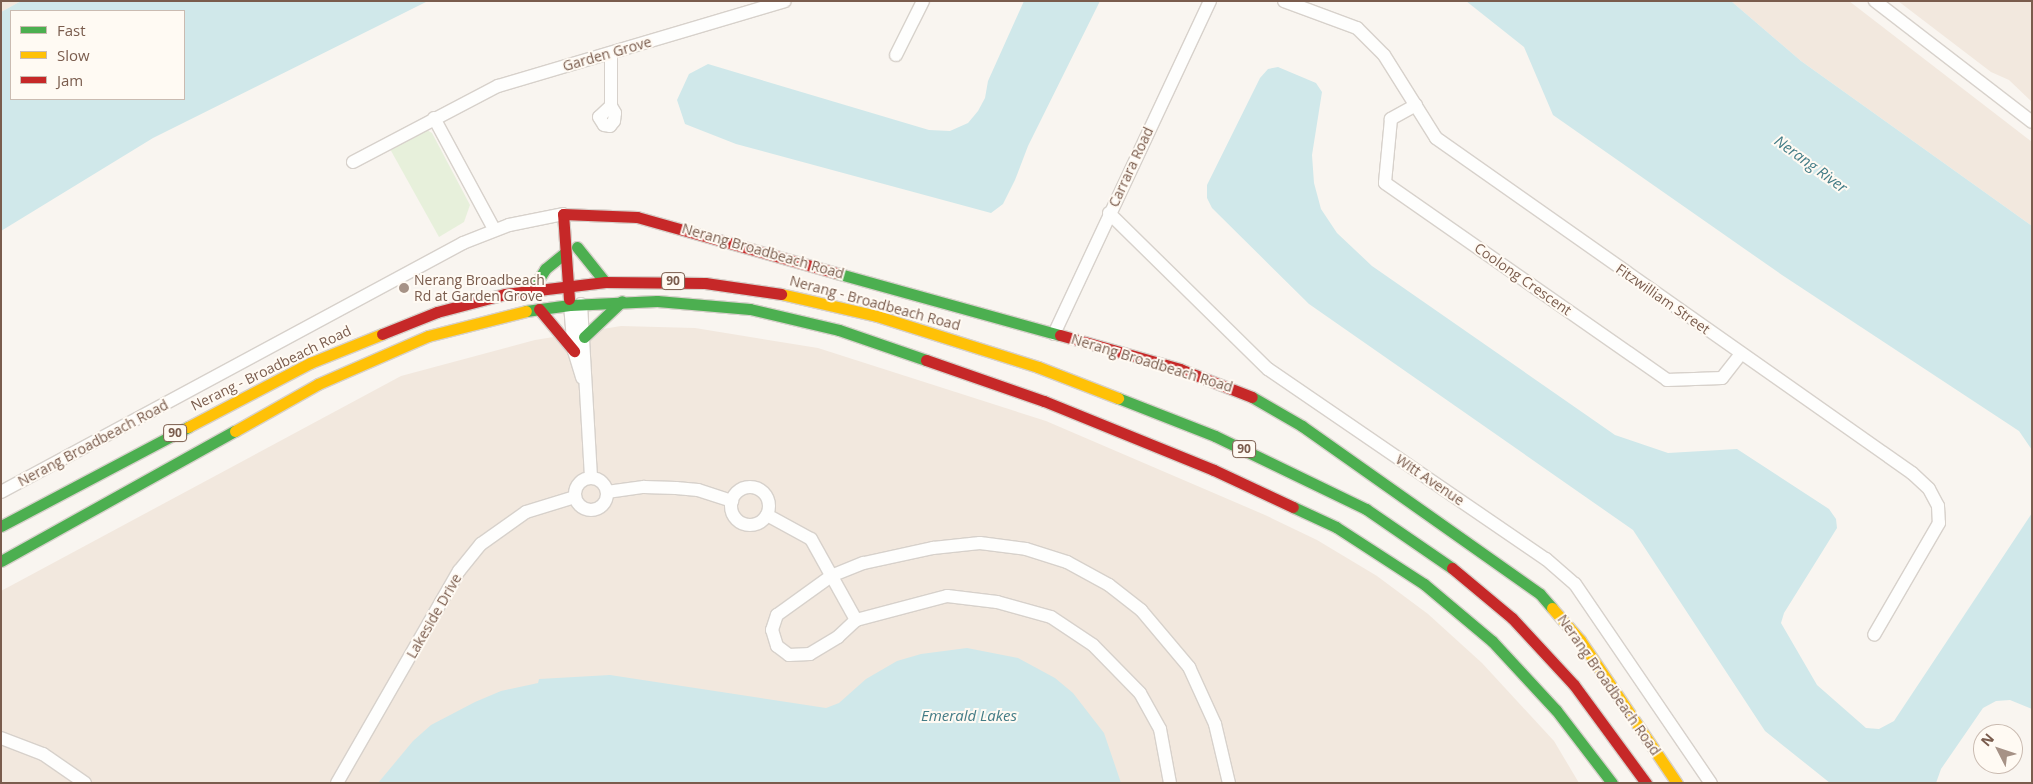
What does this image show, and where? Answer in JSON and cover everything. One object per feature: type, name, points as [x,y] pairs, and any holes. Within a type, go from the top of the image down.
[{"type":"main road","name":"Nerang Broadbeach Road","points":[[568,213],[614,214],[660,222],[1212,379],[1260,400],[1507,569],[1540,594],[1566,621],[1677,783]]},
{"type":"main road","points":[[568,213],[577,247],[580,284],[575,304]]},
{"type":"main road","points":[[568,213],[565,253],[568,285],[575,304]]},
{"type":"main road","points":[[577,247],[585,253],[605,282]]},
{"type":"main road","points":[[532,290],[545,269],[565,253]]},
{"type":"main road","name":"Nerang - Broadbeach Road","points":[[1,526],[241,398],[352,344],[437,312],[532,290],[580,284],[673,281],[740,287],[885,318],[986,349],[1121,398],[1302,475],[1400,530],[1435,554],[1505,612],[1574,685],[1646,783]]},
{"type":"main road","points":[[584,337],[622,301]]},
{"type":"main road","name":"90","points":[[1,561],[353,366],[456,327],[539,309],[575,304],[622,301],[686,302],[750,309],[839,330],[1044,402],[1175,453],[1306,512],[1394,563],[1465,616],[1531,681],[1612,783]]},
{"type":"main road","points":[[539,309],[574,351]]},
{"type":"street","name":"Garden Grove","points":[[353,162],[492,88],[785,1]]},
{"type":"street","points":[[896,55],[923,1]]},
{"type":"street","name":"Carrara Road","points":[[1054,334],[1109,213],[1210,1]]},
{"type":"street","name":"Fitzwilliam Street","points":[[1284,1],[1356,28],[1384,55],[1436,138],[1740,354],[1912,473],[1929,490],[1938,506],[1938,524],[1874,635]]},
{"type":"street","points":[[1875,1],[2032,122]]},
{"type":"street","points":[[611,53],[611,106]]},
{"type":"street","name":"Coolong Crescent","points":[[1416,105],[1391,119],[1385,183],[1667,380],[1722,378],[1740,354]]},
{"type":"street","points":[[434,118],[494,229]]},
{"type":"street","name":"Nerang Broadbeach Road","points":[[1,492],[428,261],[494,229],[568,213]]},
{"type":"street","name":"Witt Avenue","points":[[1109,213],[1268,369],[1546,560],[1575,584],[1711,783]]},
{"type":"street","points":[[575,304],[584,337],[591,478]]},
{"type":"street","points":[[575,304],[574,351],[585,385]]},
{"type":"street","points":[[591,478],[602,482],[607,492],[604,503],[592,510],[580,506],[575,497],[579,483],[591,478]]},
{"type":"street","points":[[607,492],[644,487],[684,489],[732,501]]},
{"type":"street","points":[[741,490],[760,490],[768,502],[767,515],[757,524],[743,524],[733,514],[732,501],[741,490]]},
{"type":"street","name":"Lakeside Drive","points":[[336,783],[459,571],[476,549],[496,531],[526,512],[575,497]]},
{"type":"street","points":[[767,515],[811,539],[856,620]]},
{"type":"street","points":[[1170,783],[1160,729],[1140,693],[1093,645],[1051,617],[997,602],[947,596],[856,620],[838,637],[810,654],[789,655],[777,646],[772,630],[777,615],[831,576],[864,563],[932,548],[980,542],[1026,550],[1067,562],[1109,585],[1141,610],[1189,667],[1215,724],[1229,783]]},
{"type":"street","points":[[1,738],[43,754],[85,783]]},
{"type":"shaded area","points":[[1,1],[21,1],[1,12]]},
{"type":"shaded area","points":[[1731,1],[1849,1],[2032,142],[2032,226],[1801,61]]},
{"type":"shaded area","points":[[1898,1],[2032,1],[2032,102],[2009,80],[1991,72]]},
{"type":"shaded area","name":"Emerald Lakes","points":[[621,326],[695,328],[818,348],[1046,421],[1265,515],[1317,540],[1377,576],[1428,614],[1482,663],[1554,741],[1579,783],[1,783],[1,591],[401,376],[535,340]]},
{"type":"green space","points":[[427,130],[432,133],[470,205],[464,222],[439,237],[390,149]]},
{"type":"water","points":[[21,1],[428,1],[153,138],[1,231],[1,12]]},
{"type":"water","points":[[1024,1],[1100,1],[1028,146],[1015,180],[1003,204],[991,213],[736,144],[685,124],[677,100],[689,74],[708,64],[929,130],[950,131],[968,123],[978,111],[985,98],[988,81]]},
{"type":"water","name":"Nerang River","points":[[1466,1],[1731,1],[1801,61],[2032,226],[2032,450],[2019,431],[1782,275],[1553,115],[1524,47]]},
{"type":"water","points":[[1278,67],[1316,83],[1322,92],[1312,155],[1314,183],[1321,209],[1337,233],[1372,266],[1615,435],[1668,453],[1737,449],[1829,509],[1836,519],[1837,528],[1784,613],[1781,623],[1817,685],[1866,728],[1879,729],[1894,721],[2032,513],[2032,709],[2010,700],[1996,701],[1983,708],[1941,769],[1936,783],[1830,783],[1765,731],[1633,530],[1309,304],[1212,208],[1207,198],[1207,185],[1260,78],[1268,69]]},
{"type":"water","name":"Emerald Lakes","points":[[967,648],[1018,658],[1055,678],[1073,693],[1104,733],[1121,783],[378,783],[413,741],[431,725],[475,702],[501,691],[538,683],[539,679],[610,675],[826,708],[839,703],[866,679],[897,661],[921,654]]},
{"type":"traffic: fast","points":[[577,247],[605,282]]},
{"type":"traffic: fast","points":[[532,290],[545,269],[565,253]]},
{"type":"traffic: fast","points":[[836,273],[1060,335]]},
{"type":"traffic: fast","points":[[584,337],[622,301]]},
{"type":"traffic: fast","points":[[526,311],[570,305],[657,301],[750,309],[839,330],[926,360]]},
{"type":"traffic: fast","points":[[1252,397],[1302,426],[1540,594],[1552,608]]},
{"type":"traffic: fast","points":[[1118,398],[1215,436],[1366,509],[1452,568]]},
{"type":"traffic: fast","points":[[1,526],[188,427]]},
{"type":"traffic: fast","points":[[1,561],[235,431]]},
{"type":"traffic: fast","points":[[1293,507],[1336,527],[1424,584],[1492,641],[1556,710],[1612,783]]},
{"type":"traffic: slow","points":[[781,294],[877,316],[1038,367],[1118,398]]},
{"type":"traffic: slow","points":[[235,431],[318,384],[428,336],[526,311]]},
{"type":"traffic: slow","points":[[188,427],[310,363],[382,334]]},
{"type":"traffic: slow","points":[[1552,608],[1580,640],[1677,783]]},
{"type":"traffic: jam","points":[[569,299],[563,214],[637,217],[836,273]]},
{"type":"traffic: jam","points":[[382,334],[437,312],[505,294],[605,282],[705,283],[781,294]]},
{"type":"traffic: jam","points":[[539,309],[574,351]]},
{"type":"traffic: jam","points":[[1060,335],[1180,369],[1252,397]]},
{"type":"traffic: jam","points":[[926,360],[1044,401],[1214,470],[1293,507]]},
{"type":"traffic: jam","points":[[1452,568],[1512,618],[1574,685],[1646,783]]},
{"type":"place","name":"Nerang Broadbeach Rd at Garden Grove","points":[[404,288]]}]
